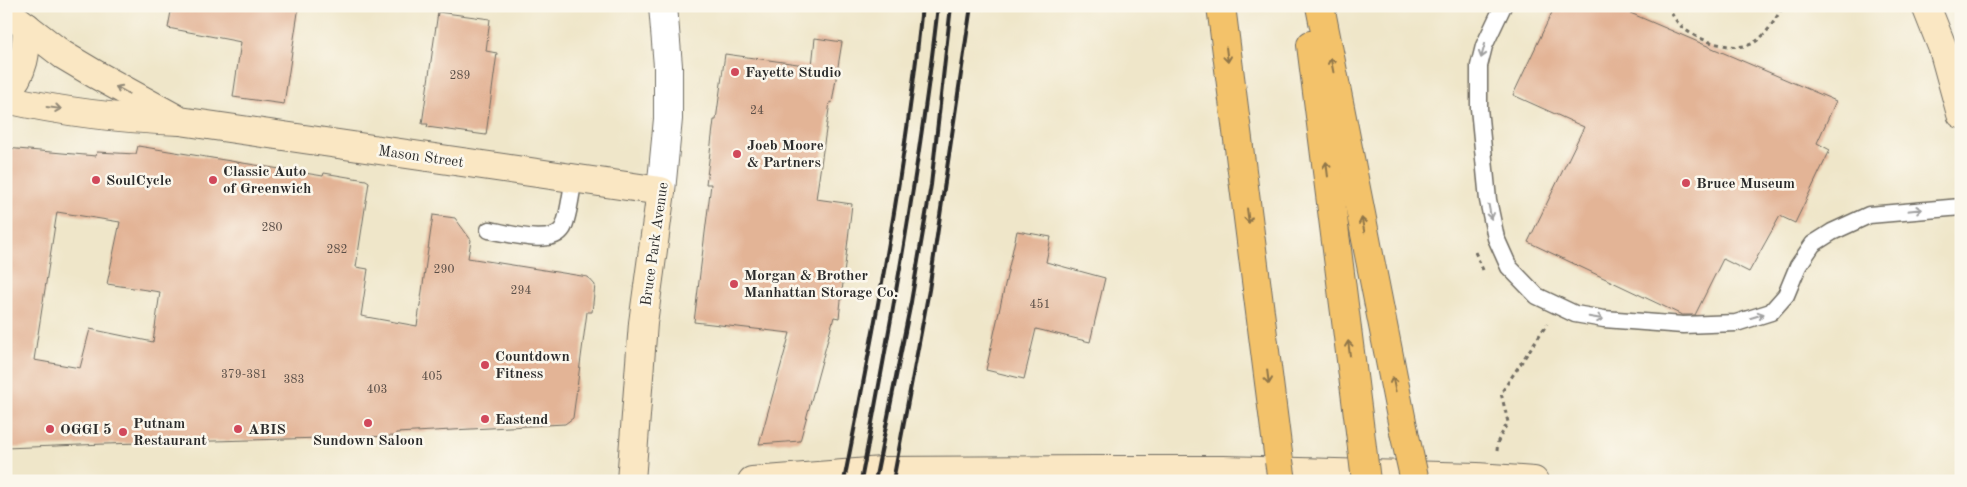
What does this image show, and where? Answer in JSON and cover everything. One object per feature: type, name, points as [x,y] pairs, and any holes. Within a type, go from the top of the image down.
[{"type":"highway","points":[[1221,6],[1275,429],[1279,474]]},
{"type":"highway","points":[[1306,6],[1366,481]]},
{"type":"highway","points":[[1320,6],[1415,481]]},
{"type":"main road","points":[[1926,6],[1943,50],[1961,114]]},
{"type":"main road","name":"Mason Street","points":[[6,10],[63,55],[180,121]]},
{"type":"main road","points":[[6,91],[14,84],[25,59],[27,27]]},
{"type":"main road","name":"Mason Street","points":[[6,99],[134,119],[180,121],[661,190]]},
{"type":"main road","name":"Bruce Park Avenue","points":[[631,481],[643,323],[661,190]]},
{"type":"main road","points":[[752,481],[882,471],[944,476],[1095,475],[1223,470],[1477,477],[1534,481]]},
{"type":"street","name":"Bruce Park Avenue","points":[[661,190],[666,154],[668,110],[668,66],[663,6]]},
{"type":"lane","points":[[1503,6],[1484,46],[1479,66],[1479,108],[1488,200],[1496,238],[1509,266],[1538,296],[1575,314],[1604,320],[1683,325],[1736,323],[1771,312],[1786,294],[1798,266],[1813,244],[1832,232],[1869,214],[1961,206]]},
{"type":"lane","points":[[489,230],[544,239],[557,235],[564,227],[574,178]]},
{"type":"path","points":[[1667,6],[1681,27],[1699,37],[1725,47],[1753,44],[1768,31],[1783,6]]},
{"type":"path","points":[[1475,252],[1486,276]]},
{"type":"path","points":[[1497,452],[1498,441],[1508,422],[1501,393],[1547,324],[1540,321]]},
{"type":"building","points":[[172,6],[299,6],[284,104],[233,97],[241,42],[168,28]]},
{"type":"building","name":"Bruce Museum","points":[[1555,6],[1614,6],[1836,101],[1817,143],[1830,150],[1795,223],[1780,216],[1749,272],[1723,259],[1695,315],[1682,315],[1528,242],[1584,127],[1513,95]]},
{"type":"building","points":[[438,12],[490,19],[486,51],[497,53],[486,135],[427,127],[428,124],[422,124]]},
{"type":"building","points":[[815,38],[842,42],[832,103],[830,102],[816,199],[852,204],[839,318],[834,317],[800,441],[759,444],[790,333],[694,322],[711,184],[706,184],[714,120],[716,120],[725,54],[812,66]]},
{"type":"building","points":[[138,146],[323,176],[324,173],[369,182],[356,267],[368,269],[361,316],[417,326],[433,215],[455,218],[471,240],[468,258],[588,277],[595,285],[592,312],[587,312],[573,418],[565,424],[396,433],[395,436],[6,448],[6,148],[96,156],[97,152],[136,154]],"holes":[[[57,212],[120,222],[107,284],[160,292],[153,342],[90,329],[80,368],[34,360]]]},
{"type":"building","points":[[1017,231],[1051,237],[1046,262],[1105,278],[1090,342],[1036,329],[1024,379],[986,370]]},
{"type":"railway","points":[[844,481],[878,304],[898,185],[922,6]]},
{"type":"railway","points":[[861,481],[914,185],[938,6]]},
{"type":"railway","points":[[875,481],[911,302],[931,185],[951,6]]},
{"type":"railway","points":[[893,481],[929,290],[971,6]]},
{"type":"place","name":"Fayette Studio","points":[[735,72]]},
{"type":"place","name":"Joeb Moore & Partners","points":[[737,154]]},
{"type":"place","name":"SoulCycle","points":[[96,180]]},
{"type":"place","name":"Classic Auto of Greenwich","points":[[213,180]]},
{"type":"place","name":"Bruce Museum","points":[[1686,183]]},
{"type":"place","name":"Morgan & Brother Manhattan Storage Co.","points":[[734,284]]},
{"type":"place","name":"Countdown Fitness","points":[[485,365]]},
{"type":"place","name":"Eastend","points":[[485,419]]},
{"type":"place","name":"Sundown Saloon","points":[[368,423]]},
{"type":"place","name":"OGGI 5","points":[[50,429]]},
{"type":"place","name":"ABIS","points":[[238,429]]},
{"type":"place","name":"Putnam Restaurant","points":[[123,432]]}]
